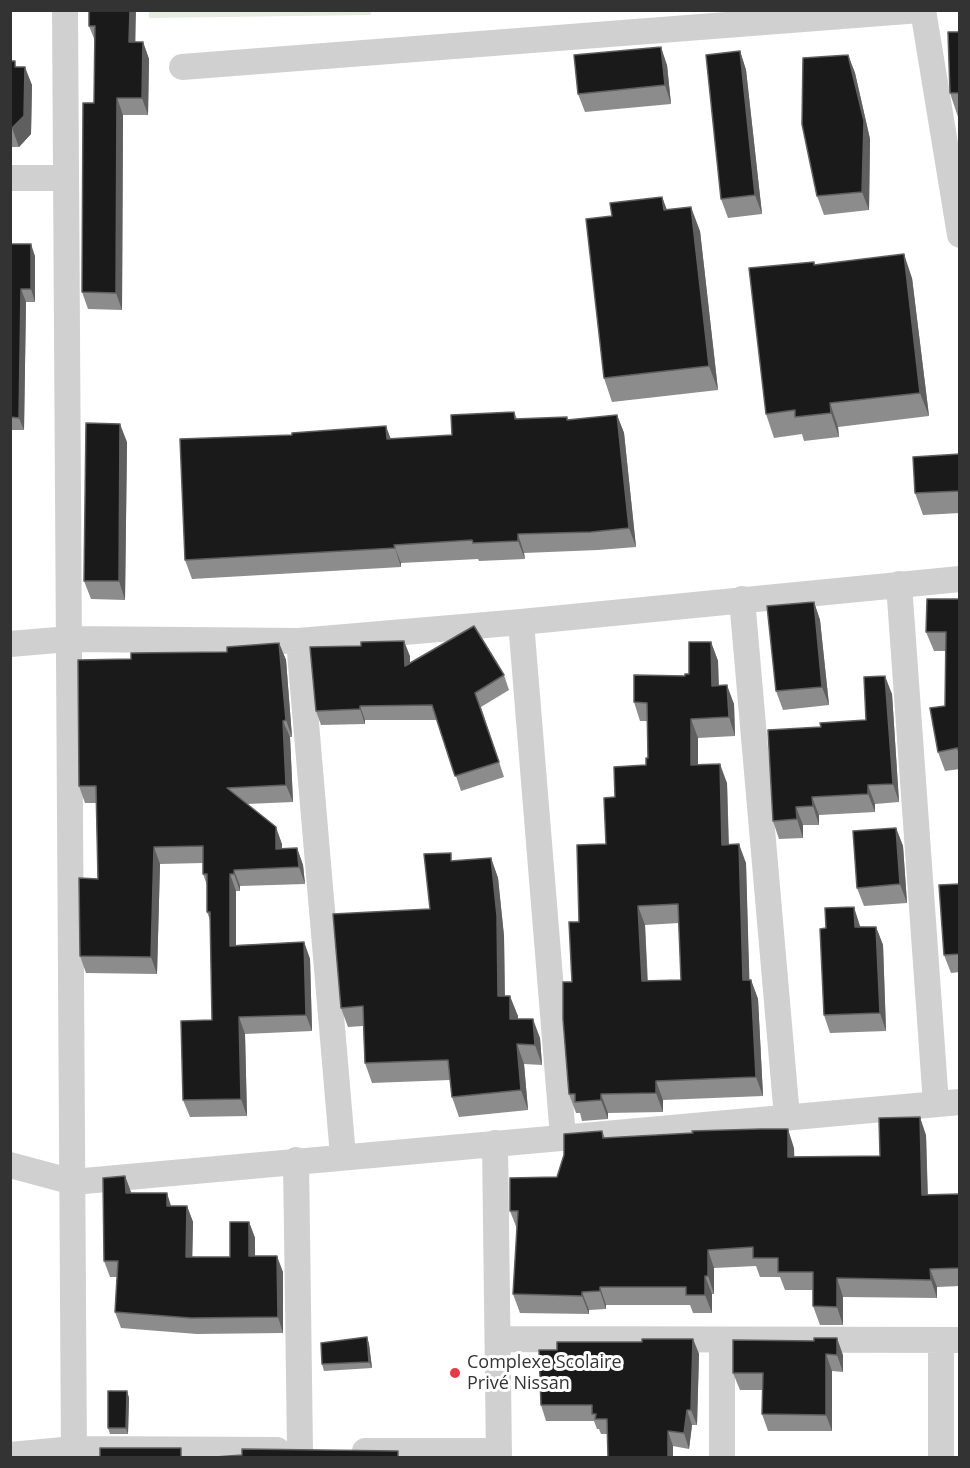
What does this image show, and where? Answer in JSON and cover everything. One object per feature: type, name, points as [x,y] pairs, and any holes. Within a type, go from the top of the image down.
[{"type":"street","points":[[65,10],[74,1453]]},
{"type":"street","points":[[182,67],[921,10],[960,235]]},
{"type":"street","points":[[10,178],[66,178]]},
{"type":"street","points":[[10,644],[69,639],[299,641],[521,622],[960,579]]},
{"type":"street","points":[[10,1165],[73,1182],[296,1160],[948,1103],[899,584]]},
{"type":"street","points":[[742,599],[787,1117]]},
{"type":"street","points":[[521,622],[563,1137]]},
{"type":"street","points":[[299,641],[343,1156]]},
{"type":"street","points":[[10,1455],[323,1450],[499,1454],[495,1143]]},
{"type":"street","points":[[296,1160],[323,1450]]},
{"type":"street","points":[[498,1339],[950,1340],[941,1458]]},
{"type":"street","points":[[722,1340],[722,1458]]},
{"type":"shaded area","points":[[149,10],[371,10],[371,15],[149,18]]},
{"type":"building","points":[[89,10],[130,10],[129,42],[143,42],[142,98],[117,98],[116,293],[82,292],[83,103],[94,103],[95,26],[89,26]]},
{"type":"building","points":[[948,32],[960,32],[960,93],[950,93]]},
{"type":"building","points":[[661,47],[665,85],[578,94],[574,55]]},
{"type":"building","points":[[740,51],[755,195],[721,199],[706,55]]},
{"type":"building","points":[[848,55],[864,121],[862,192],[817,196],[802,124],[803,58]]},
{"type":"building","points":[[10,61],[15,61],[15,67],[25,67],[24,116],[12,128],[10,128]]},
{"type":"building","points":[[662,197],[664,210],[691,207],[709,366],[604,378],[586,219],[612,216],[610,203]]},
{"type":"building","points":[[10,244],[31,244],[31,289],[21,289],[19,418],[10,417]]},
{"type":"building","points":[[904,254],[920,393],[830,403],[831,413],[795,417],[795,410],[766,414],[749,268],[814,262],[814,265]]},
{"type":"building","points":[[514,412],[515,419],[567,417],[567,420],[617,415],[629,528],[591,532],[518,534],[518,541],[473,543],[472,540],[394,545],[395,548],[185,560],[180,439],[292,435],[292,433],[386,426],[387,439],[452,435],[451,415]]},
{"type":"building","points":[[86,423],[120,424],[119,581],[84,581]]},
{"type":"building","points":[[960,454],[960,491],[915,493],[913,457]]},
{"type":"building","points":[[927,599],[960,599],[960,753],[957,748],[938,752],[930,708],[945,706],[946,632],[926,632]]},
{"type":"building","points":[[814,602],[822,687],[776,691],[767,606]]},
{"type":"building","points":[[474,626],[504,675],[475,693],[499,762],[455,776],[432,705],[360,706],[360,709],[316,711],[310,647],[361,646],[361,642],[404,641],[405,666]]},
{"type":"building","points":[[689,642],[711,642],[712,686],[727,685],[729,717],[691,719],[691,765],[720,764],[722,845],[739,844],[743,980],[751,980],[756,1077],[656,1081],[656,1093],[601,1094],[601,1100],[575,1102],[575,1094],[569,1094],[563,1019],[563,982],[572,982],[569,922],[579,922],[577,845],[606,844],[604,798],[615,797],[614,767],[646,765],[646,758],[648,758],[647,703],[634,702],[634,675],[685,676],[689,674]],"holes":[[[678,904],[681,980],[642,981],[638,906]]]},
{"type":"building","points":[[279,643],[286,720],[283,721],[286,785],[227,788],[276,827],[276,849],[297,848],[299,867],[234,870],[234,874],[230,874],[230,946],[304,942],[306,1015],[239,1017],[241,1099],[183,1100],[181,1021],[212,1020],[210,912],[207,912],[207,874],[203,874],[203,846],[154,847],[151,957],[80,956],[79,878],[98,879],[96,786],[79,786],[78,660],[131,659],[131,653],[227,652],[227,647]]},
{"type":"building","points":[[885,676],[893,784],[868,785],[868,794],[812,797],[813,806],[796,807],[797,819],[773,821],[768,730],[821,727],[820,723],[866,720],[864,677]]},
{"type":"building","points":[[896,828],[900,884],[857,888],[853,831]]},
{"type":"building","points":[[451,853],[451,861],[491,858],[497,916],[498,996],[510,996],[510,1019],[533,1019],[535,1045],[517,1044],[521,1090],[452,1097],[448,1060],[365,1063],[363,1006],[341,1008],[333,914],[430,909],[424,854]]},
{"type":"building","points":[[960,884],[960,954],[944,955],[939,885]]},
{"type":"building","points":[[854,907],[855,927],[876,927],[880,1013],[824,1015],[820,929],[826,928],[825,908]]},
{"type":"building","points":[[920,1117],[922,1195],[960,1194],[960,1268],[930,1269],[931,1280],[837,1278],[837,1307],[813,1306],[813,1272],[778,1272],[778,1258],[753,1258],[753,1247],[708,1250],[705,1295],[686,1295],[686,1287],[600,1287],[600,1291],[582,1292],[582,1296],[513,1294],[518,1211],[510,1211],[510,1178],[557,1177],[564,1155],[564,1134],[602,1131],[603,1138],[693,1133],[692,1131],[788,1129],[788,1157],[880,1156],[879,1118]]},
{"type":"building","points":[[125,1176],[126,1193],[167,1193],[167,1206],[187,1206],[186,1257],[230,1257],[230,1222],[249,1222],[249,1256],[277,1256],[278,1317],[191,1318],[115,1312],[118,1261],[104,1261],[103,1178]]},
{"type":"building","points":[[367,1337],[369,1362],[322,1364],[321,1343]]},
{"type":"building","points":[[814,1338],[837,1338],[837,1355],[826,1354],[826,1415],[762,1414],[763,1373],[733,1373],[733,1340],[814,1341]]},
{"type":"building","points":[[642,1339],[693,1339],[691,1410],[687,1410],[684,1433],[668,1431],[668,1458],[608,1458],[607,1419],[595,1419],[596,1414],[592,1414],[592,1405],[541,1405],[539,1350],[557,1350],[557,1342],[642,1342]]},
{"type":"building","points":[[108,1391],[127,1391],[126,1428],[108,1428]]},
{"type":"building","points":[[100,1448],[181,1448],[181,1458],[100,1458]]},
{"type":"building","points":[[242,1449],[398,1451],[398,1458],[202,1458],[242,1455]]},
{"type":"place","name":"Complexe Scolaire Privé Nissan","points":[[455,1373]]}]
